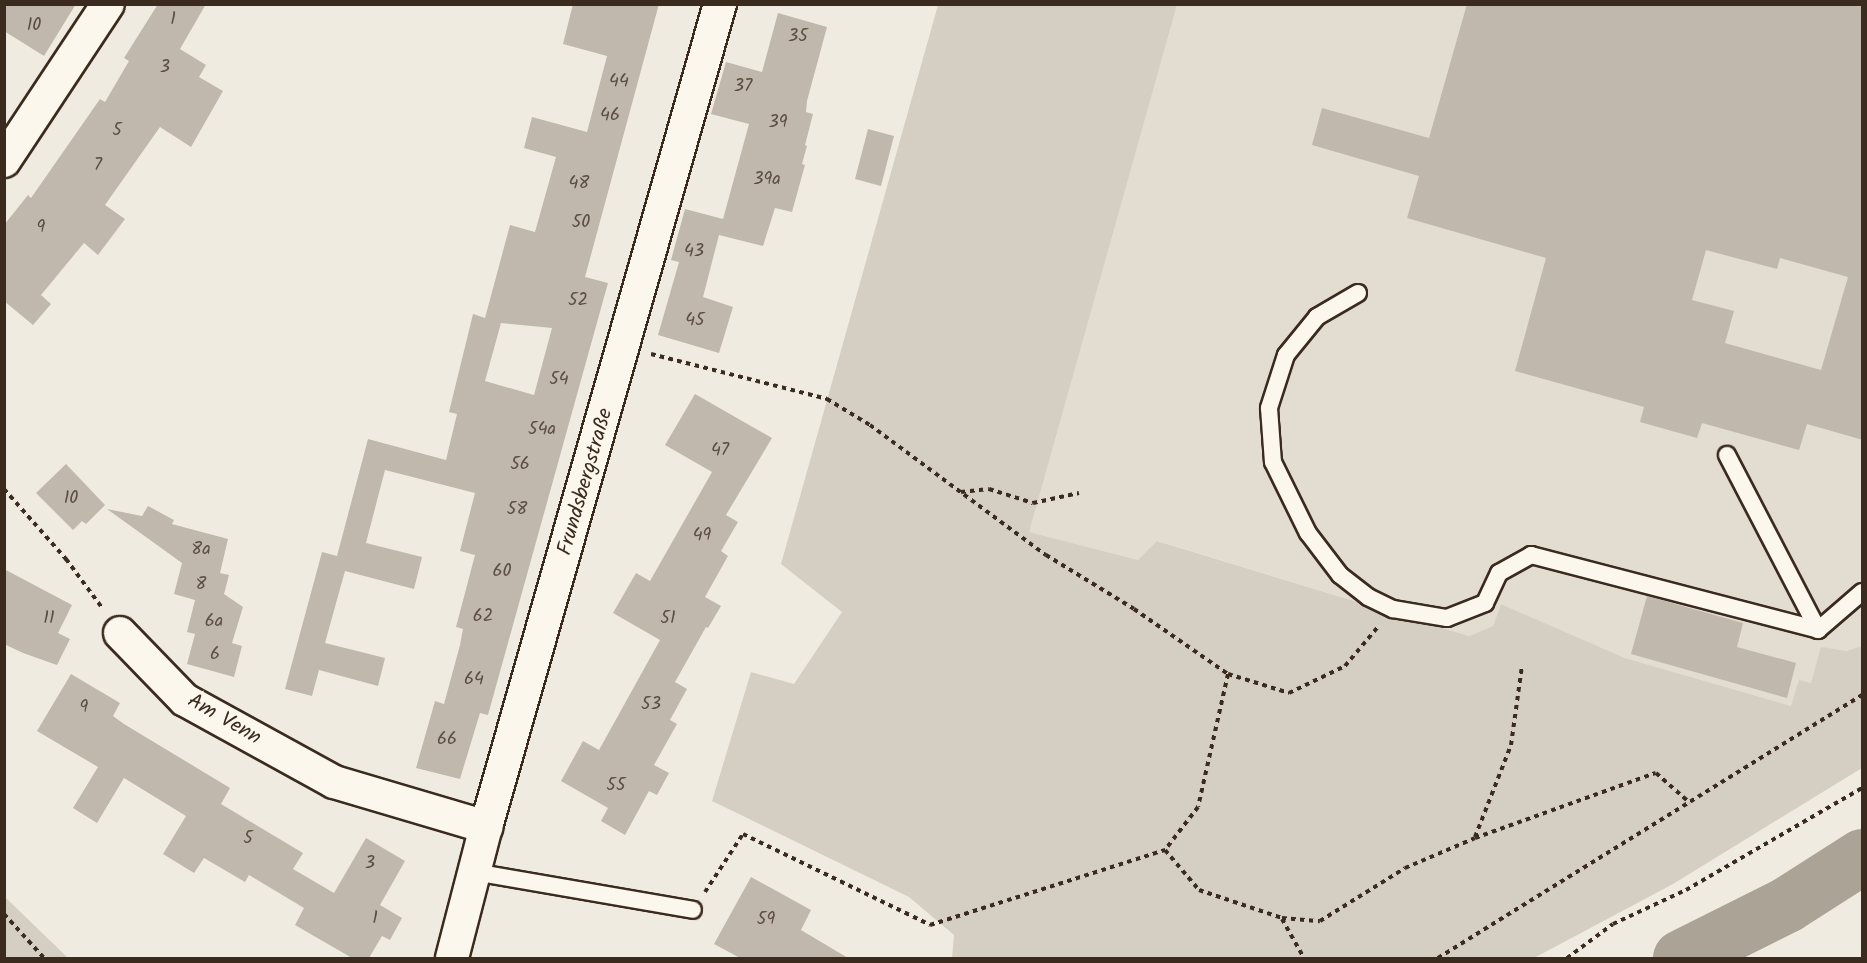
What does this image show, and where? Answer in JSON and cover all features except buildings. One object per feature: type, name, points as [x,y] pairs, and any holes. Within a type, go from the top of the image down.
[{"type":"street","points":[[4,161],[108,4]]},
{"type":"street","name":"Frundsbergstraße","points":[[452,958],[486,827],[720,4]]},
{"type":"street","name":"Am Venn","points":[[120,633],[185,700],[334,782],[486,827]]},
{"type":"lane","points":[[1358,293],[1317,317],[1286,355],[1269,408],[1274,462],[1308,533],[1340,575],[1368,597],[1394,609],[1447,618],[1485,603],[1499,573],[1531,555],[1818,630]]},
{"type":"lane","points":[[1727,455],[1818,630]]},
{"type":"lane","points":[[1818,630],[1863,592]]},
{"type":"lane","points":[[474,872],[693,910]]},
{"type":"path","points":[[624,347],[827,399],[870,425],[1046,555],[1134,609],[1228,674],[1289,693],[1345,666],[1394,609]]},
{"type":"path","points":[[4,489],[66,559],[120,633]]},
{"type":"path","points":[[961,492],[989,489],[1033,503],[1079,493]]},
{"type":"path","points":[[1475,838],[1510,745],[1522,666]]},
{"type":"path","points":[[693,910],[743,834],[930,925],[1165,850],[1198,807],[1228,674]]},
{"type":"path","points":[[1438,958],[1863,695]]},
{"type":"path","points":[[1165,850],[1199,890],[1282,918],[1320,921],[1405,868],[1475,838],[1656,773],[1690,803]]},
{"type":"path","points":[[1567,958],[1613,924],[1686,890],[1863,788]]},
{"type":"path","points":[[4,914],[44,958]]},
{"type":"path","points":[[1282,918],[1304,958]]},
{"type":"shaded area","points":[[938,5],[1177,5],[1029,532],[1138,560],[1157,541],[1469,636],[1493,626],[1501,604],[1625,658],[1791,706],[1799,680],[1811,683],[1821,647],[1846,651],[1862,646],[1862,768],[1673,884],[1534,958],[952,958],[954,935],[909,897],[712,801],[751,672],[794,684],[842,612],[781,564]]},
{"type":"shaded area","points":[[1177,5],[1862,5],[1862,646],[1846,651],[1811,683],[1791,706],[1625,658],[1501,604],[1493,626],[1469,636],[1158,541],[1138,560],[1028,532]]},
{"type":"shaded area","points":[[5,897],[68,958],[5,958]]},
{"type":"waterway","points":[[1681,958],[1787,905],[1862,857]]}]
